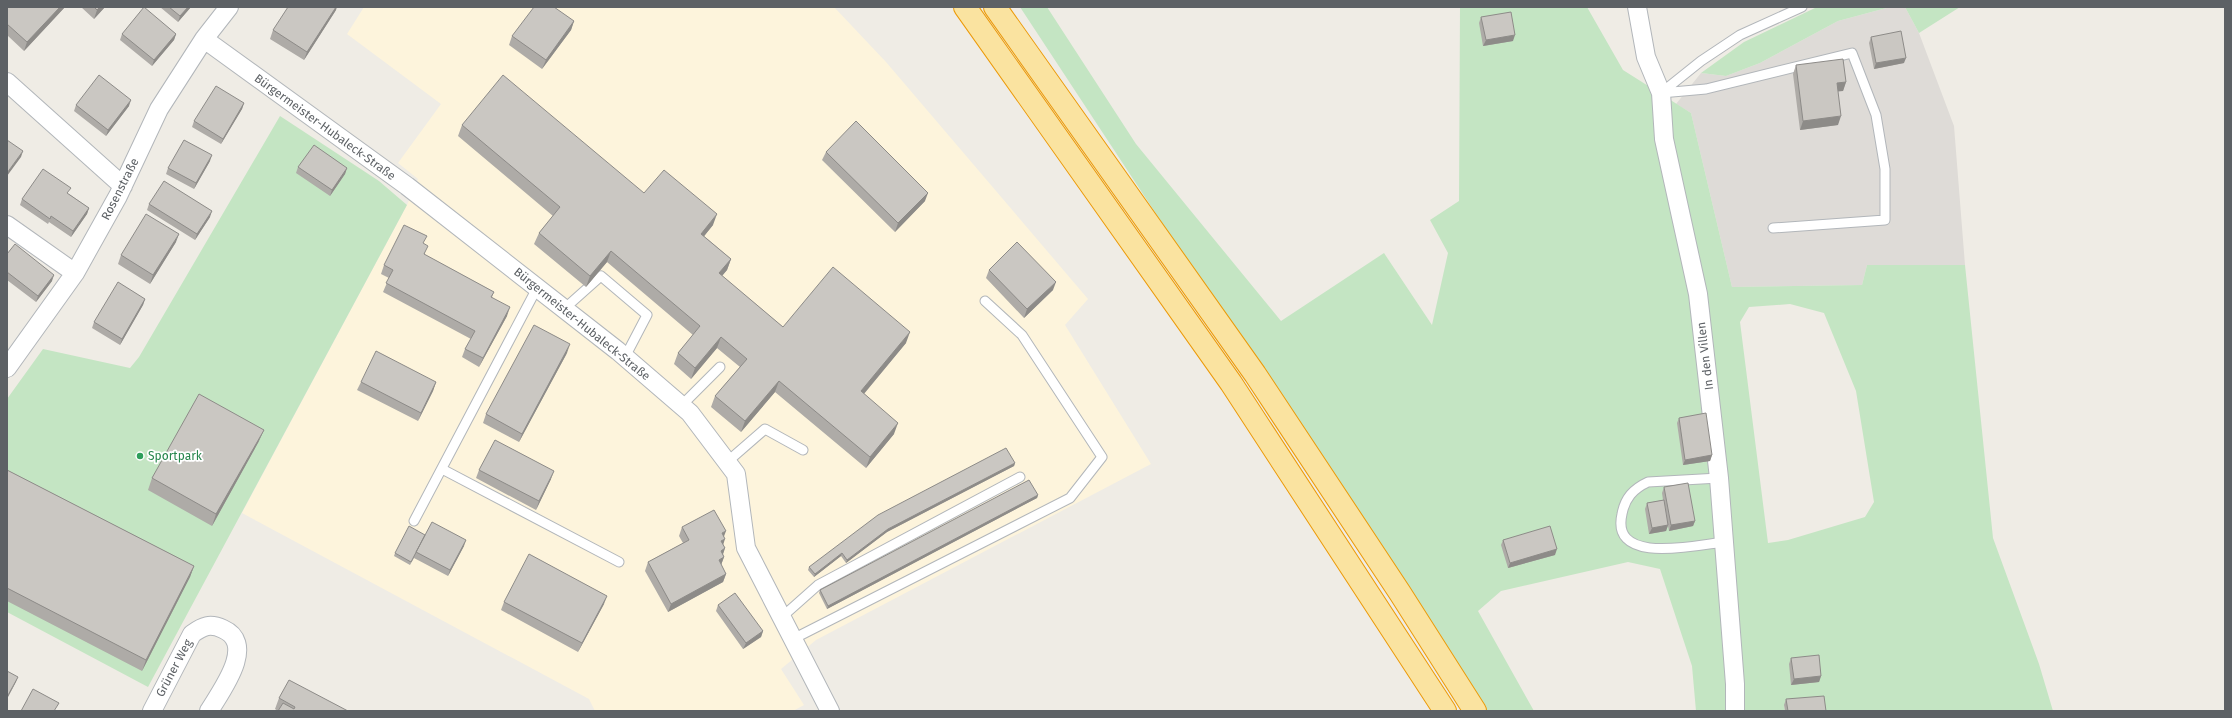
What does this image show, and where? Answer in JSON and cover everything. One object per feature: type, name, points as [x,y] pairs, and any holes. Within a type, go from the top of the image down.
[{"type":"highway","points":[[965,7],[1231,383],[1381,610],[1445,711]]},
{"type":"highway","points":[[995,7],[1255,374],[1400,593],[1475,711]]},
{"type":"street","name":"In den Villen","points":[[1637,7],[1646,57],[1661,93],[1664,139],[1698,294],[1719,478],[1735,684],[1735,711]]},
{"type":"street","name":"Rosenstraße","points":[[7,368],[75,273],[123,186],[159,109],[223,9]]},
{"type":"street","name":"Bürgermeister-Hubaleck-Straße","points":[[204,39],[407,186],[625,357],[690,413],[736,474],[746,548],[830,711]]},
{"type":"street","points":[[7,82],[123,186]]},
{"type":"street","points":[[7,225],[75,273]]},
{"type":"street","name":"Grüner Weg","points":[[152,711],[192,634],[202,626],[214,625],[228,631],[235,640],[237,654],[235,666],[209,711]]},
{"type":"lane","points":[[1661,93],[1700,61],[1740,35],[1802,7]]},
{"type":"lane","points":[[1661,93],[1706,89],[1852,53],[1876,115],[1885,169],[1885,220],[1773,228]]},
{"type":"lane","points":[[564,309],[601,276],[647,314],[625,357]]},
{"type":"lane","points":[[414,521],[538,288]]},
{"type":"lane","points":[[793,639],[1070,498],[1102,457],[1022,335],[985,301]]},
{"type":"lane","points":[[681,406],[720,367]]},
{"type":"lane","points":[[727,462],[765,429],[803,450]]},
{"type":"lane","points":[[442,469],[618,562]]},
{"type":"lane","points":[[782,617],[818,585],[1020,478]]},
{"type":"lane","points":[[1719,478],[1648,482],[1629,495],[1624,505],[1621,529],[1623,536],[1629,541],[1644,548],[1656,549],[1724,542]]},
{"type":"shaded area","points":[[364,7],[834,7],[886,62],[1088,299],[1065,325],[1151,464],[816,640],[781,669],[804,705],[793,711],[595,711],[589,699],[242,513],[407,205],[418,179],[398,163],[441,104],[347,34]]},
{"type":"shaded area","points":[[1890,7],[1905,7],[1919,33],[1954,126],[1965,265],[1867,265],[1862,285],[1732,287],[1691,113],[1676,104],[1701,73],[1726,76],[1760,63],[1838,21]]},
{"type":"green space","points":[[1020,7],[1047,7],[1136,144],[1281,321],[1384,253],[1432,325],[1448,253],[1430,220],[1459,201],[1460,7],[1587,7],[1623,70],[1691,113],[1732,287],[1862,285],[1867,265],[1965,265],[1993,538],[2039,664],[2053,711],[1823,711],[1784,705],[1785,711],[1696,711],[1692,666],[1660,569],[1628,562],[1501,591],[1478,611],[1534,711],[1483,711]],"holes":[[[1790,304],[1824,313],[1856,391],[1874,502],[1865,517],[1788,540],[1768,543],[1740,322],[1749,307]]]},
{"type":"green space","points":[[1817,7],[1890,7],[1838,21],[1760,63],[1726,76],[1701,73],[1744,42]]},
{"type":"green space","points":[[1905,7],[1960,7],[1919,33]]},
{"type":"green space","name":"Sportpark","points":[[280,116],[379,181],[407,205],[148,687],[7,612],[7,399],[43,349],[130,368],[139,357]]},
{"type":"building","points":[[7,7],[60,7],[27,42],[7,24]]},
{"type":"building","points":[[144,7],[176,34],[154,60],[122,34]]},
{"type":"building","points":[[169,7],[188,7],[180,16]]},
{"type":"building","points":[[288,7],[336,7],[307,52],[273,30]]},
{"type":"building","points":[[534,7],[554,7],[574,21],[546,60],[512,36]]},
{"type":"building","points":[[1511,12],[1515,35],[1486,40],[1481,17]]},
{"type":"building","points":[[1901,31],[1906,58],[1876,63],[1871,37]]},
{"type":"building","points":[[1843,59],[1846,82],[1837,83],[1841,116],[1803,121],[1796,65]]},
{"type":"building","points":[[99,75],[131,100],[108,130],[76,105]]},
{"type":"building","points":[[503,75],[644,193],[664,170],[717,214],[701,234],[731,259],[719,273],[783,327],[833,267],[910,332],[861,391],[898,423],[870,457],[779,381],[745,421],[715,396],[747,359],[721,337],[695,368],[678,353],[700,326],[611,251],[590,276],[539,233],[560,207],[462,125]]},
{"type":"building","points":[[216,86],[244,103],[223,139],[194,121]]},
{"type":"building","points":[[856,121],[928,193],[898,223],[826,152]]},
{"type":"building","points":[[7,140],[23,151],[7,173]]},
{"type":"building","points":[[184,140],[212,155],[196,183],[168,168]]},
{"type":"building","points":[[314,145],[347,168],[332,190],[298,167]]},
{"type":"building","points":[[43,169],[71,188],[67,193],[89,208],[73,231],[51,216],[50,219],[22,199]]},
{"type":"building","points":[[164,181],[212,211],[197,234],[149,204]]},
{"type":"building","points":[[146,214],[179,234],[153,275],[121,255]]},
{"type":"building","points":[[404,225],[427,236],[423,243],[428,246],[424,254],[494,292],[491,297],[510,307],[483,358],[465,349],[475,331],[386,283],[393,270],[384,265]]},
{"type":"building","points":[[1017,242],[1056,282],[1027,309],[989,270]]},
{"type":"building","points":[[15,244],[54,275],[38,296],[7,272],[7,254]]},
{"type":"building","points":[[118,282],[145,299],[122,339],[94,322]]},
{"type":"building","points":[[534,325],[570,344],[522,434],[486,414]]},
{"type":"building","points":[[376,351],[436,382],[421,413],[361,382]]},
{"type":"building","points":[[199,394],[264,430],[216,514],[152,478]]},
{"type":"building","points":[[1706,413],[1712,455],[1685,460],[1679,418]]},
{"type":"building","points":[[495,440],[554,471],[539,501],[479,470]]},
{"type":"building","points":[[1006,448],[1015,463],[888,529],[847,560],[842,553],[815,574],[809,567],[878,515]]},
{"type":"building","points":[[7,470],[194,566],[146,660],[7,588]]},
{"type":"building","points":[[1029,480],[1038,495],[828,606],[820,590]]},
{"type":"building","points":[[1688,483],[1695,521],[1671,525],[1664,487]]},
{"type":"building","points":[[1664,500],[1668,525],[1652,528],[1647,503]]},
{"type":"building","points":[[714,510],[726,531],[722,533],[725,539],[721,541],[725,548],[721,551],[724,557],[719,560],[726,574],[671,604],[648,562],[689,540],[682,527]]},
{"type":"building","points":[[432,522],[466,540],[450,570],[416,552]]},
{"type":"building","points":[[409,526],[425,535],[411,562],[395,553]]},
{"type":"building","points":[[1550,526],[1557,549],[1510,563],[1503,540]]},
{"type":"building","points":[[529,554],[607,596],[582,643],[504,602]]},
{"type":"building","points":[[735,593],[763,631],[746,643],[718,605]]},
{"type":"building","points":[[1819,655],[1821,676],[1794,679],[1791,658]]},
{"type":"building","points":[[7,671],[18,677],[7,697]]},
{"type":"building","points":[[289,680],[348,711],[278,711],[283,703],[294,709],[295,707],[279,698]]},
{"type":"building","points":[[33,689],[59,703],[54,711],[21,711]]},
{"type":"building","points":[[1824,696],[1826,711],[1788,711],[1786,699]]},
{"type":"place","name":"Sportpark","points":[[140,456]]}]
